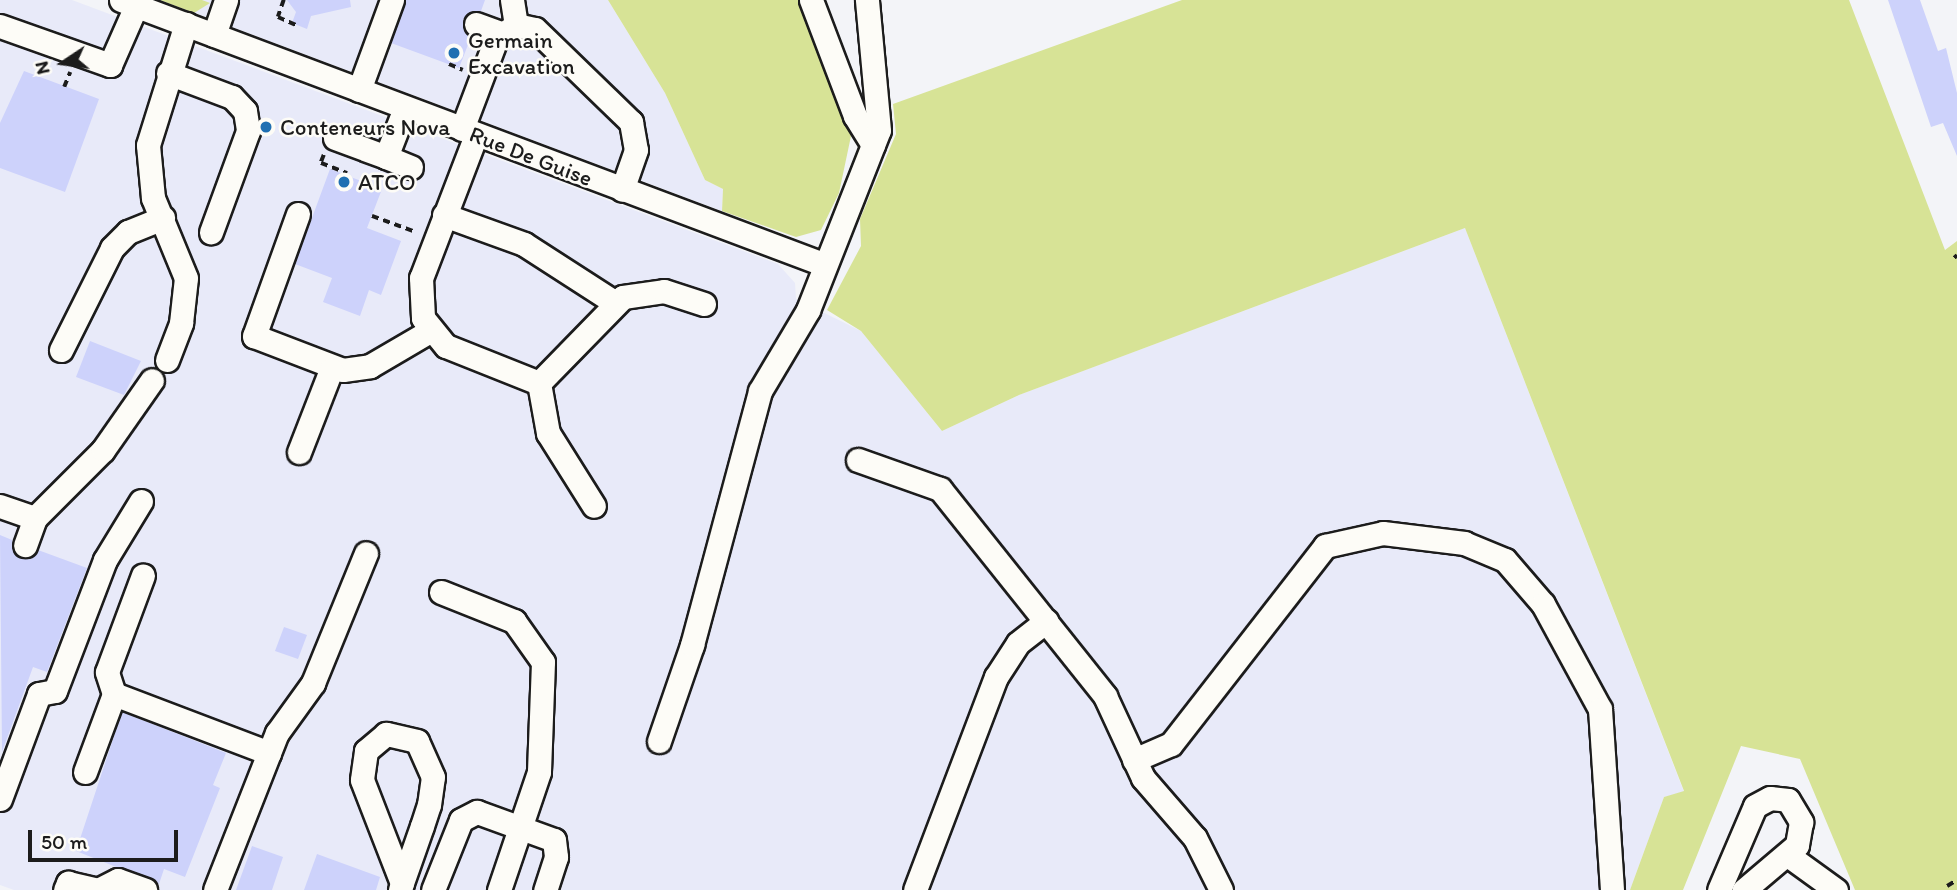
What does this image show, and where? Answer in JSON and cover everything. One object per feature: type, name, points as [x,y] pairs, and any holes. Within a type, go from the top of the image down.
[{"type":"street","points":[[214,35],[226,0]]},
{"type":"street","points":[[512,0],[508,29],[469,132],[420,290],[430,331],[457,351],[539,383]]},
{"type":"street","points":[[811,0],[855,116],[873,145]]},
{"type":"street","points":[[659,741],[692,645],[760,391],[808,310],[823,264],[873,145],[881,111],[867,0]]},
{"type":"street","points":[[359,90],[397,1]]},
{"type":"street","points":[[0,26],[110,65],[129,3]]},
{"type":"street","name":"Rue De Guise","points":[[129,3],[823,264]]},
{"type":"street","points":[[167,360],[181,323],[186,278],[163,218],[147,160],[168,73],[186,24]]},
{"type":"street","points":[[476,24],[542,33],[626,114],[636,149],[622,190]]},
{"type":"street","points":[[168,73],[232,97],[245,111],[248,131],[211,232]]},
{"type":"street","points":[[386,158],[405,108]]},
{"type":"street","points":[[335,138],[411,167]]},
{"type":"street","points":[[298,214],[254,336],[331,370],[370,366],[430,331]]},
{"type":"street","points":[[444,215],[534,249],[614,302]]},
{"type":"street","points":[[61,349],[112,248],[128,232],[163,218]]},
{"type":"street","points":[[539,383],[567,361],[614,302],[651,290],[704,304]]},
{"type":"street","points":[[299,452],[331,370]]},
{"type":"street","points":[[25,545],[35,518],[103,450],[152,380]]},
{"type":"street","points":[[539,383],[548,433],[594,506]]},
{"type":"street","points":[[858,460],[940,489],[1105,696],[1151,791],[1195,838],[1220,890]]},
{"type":"street","points":[[0,799],[39,694],[55,691],[105,560],[141,500]]},
{"type":"street","points":[[0,506],[35,518]]},
{"type":"street","points":[[1134,760],[1171,744],[1325,546],[1383,533],[1464,542],[1505,561],[1543,604],[1600,709],[1612,890]]},
{"type":"street","points":[[215,890],[268,753],[313,683],[366,553]]},
{"type":"street","points":[[85,772],[114,694],[107,672],[143,575]]},
{"type":"street","points":[[441,592],[514,621],[539,650],[545,700],[539,772],[524,826],[499,890]]},
{"type":"street","points":[[915,890],[996,677],[1018,643],[1046,621]]},
{"type":"street","points":[[114,694],[268,753]]},
{"type":"street","points":[[386,734],[417,741],[433,777],[401,887],[362,780],[366,751],[386,734]]},
{"type":"street","points":[[1719,890],[1761,801],[1788,800],[1798,811],[1800,833],[1789,856],[1744,890]]},
{"type":"street","points":[[433,890],[466,815],[524,826],[548,834],[556,846],[545,890]]},
{"type":"street","points":[[1789,856],[1836,890]]},
{"type":"street","points":[[65,890],[68,883],[98,890],[118,880],[145,890]]},
{"type":"path","points":[[284,0],[278,17],[296,25]]},
{"type":"path","points":[[449,64],[464,70]]},
{"type":"path","points":[[64,87],[71,71]]},
{"type":"path","points":[[322,158],[321,163],[348,172]]},
{"type":"path","points":[[372,216],[398,225]]},
{"type":"path","points":[[1947,886],[1957,880]]},
{"type":"shaded area","points":[[0,0],[72,0],[778,264],[795,283],[796,299],[861,331],[942,431],[1019,395],[1465,228],[1684,792],[1664,797],[1630,890],[14,890],[0,885]]},
{"type":"shaded area","points":[[160,0],[608,0],[665,93],[705,180],[723,189],[722,211]]},
{"type":"green space","points":[[160,0],[202,0],[210,3],[194,13]]},
{"type":"green space","points":[[608,0],[800,0],[851,136],[839,193],[821,230],[796,237],[722,211],[723,189],[705,180],[665,93]]},
{"type":"green space","points":[[1182,0],[1849,0],[1945,250],[1957,241],[1957,890],[1855,890],[1800,759],[1741,746],[1683,890],[1630,890],[1664,797],[1684,791],[1465,228],[1019,395],[942,431],[861,331],[827,310],[861,246],[860,219],[896,134],[893,104]]},
{"type":"building","points":[[287,0],[350,0],[351,7],[311,16],[307,29],[292,23],[296,12]]},
{"type":"building","points":[[406,0],[485,0],[481,11],[463,19],[471,37],[459,68],[391,43]]},
{"type":"building","points":[[1888,0],[1920,0],[1938,51],[1946,48],[1957,93],[1957,156],[1943,123],[1931,127]]},
{"type":"building","points":[[24,71],[99,99],[65,192],[0,168],[0,123]]},
{"type":"building","points":[[330,169],[382,189],[367,228],[401,241],[381,295],[369,290],[360,316],[323,302],[332,278],[295,264]]},
{"type":"building","points":[[90,341],[141,361],[124,395],[76,377]]},
{"type":"building","points":[[0,535],[12,540],[20,558],[38,550],[87,568],[47,672],[33,667],[2,752]]},
{"type":"building","points":[[284,627],[307,635],[298,659],[275,651]]},
{"type":"building","points":[[122,712],[226,753],[213,785],[220,788],[185,877],[164,869],[159,884],[76,851]]},
{"type":"building","points":[[252,846],[283,857],[272,890],[236,890]]},
{"type":"building","points":[[317,854],[380,877],[376,890],[304,890]]},
{"type":"place","name":"Germain Excavation","points":[[454,53]]},
{"type":"place","name":"Conteneurs Nova","points":[[266,127]]},
{"type":"place","name":"ATCO","points":[[344,182]]}]
